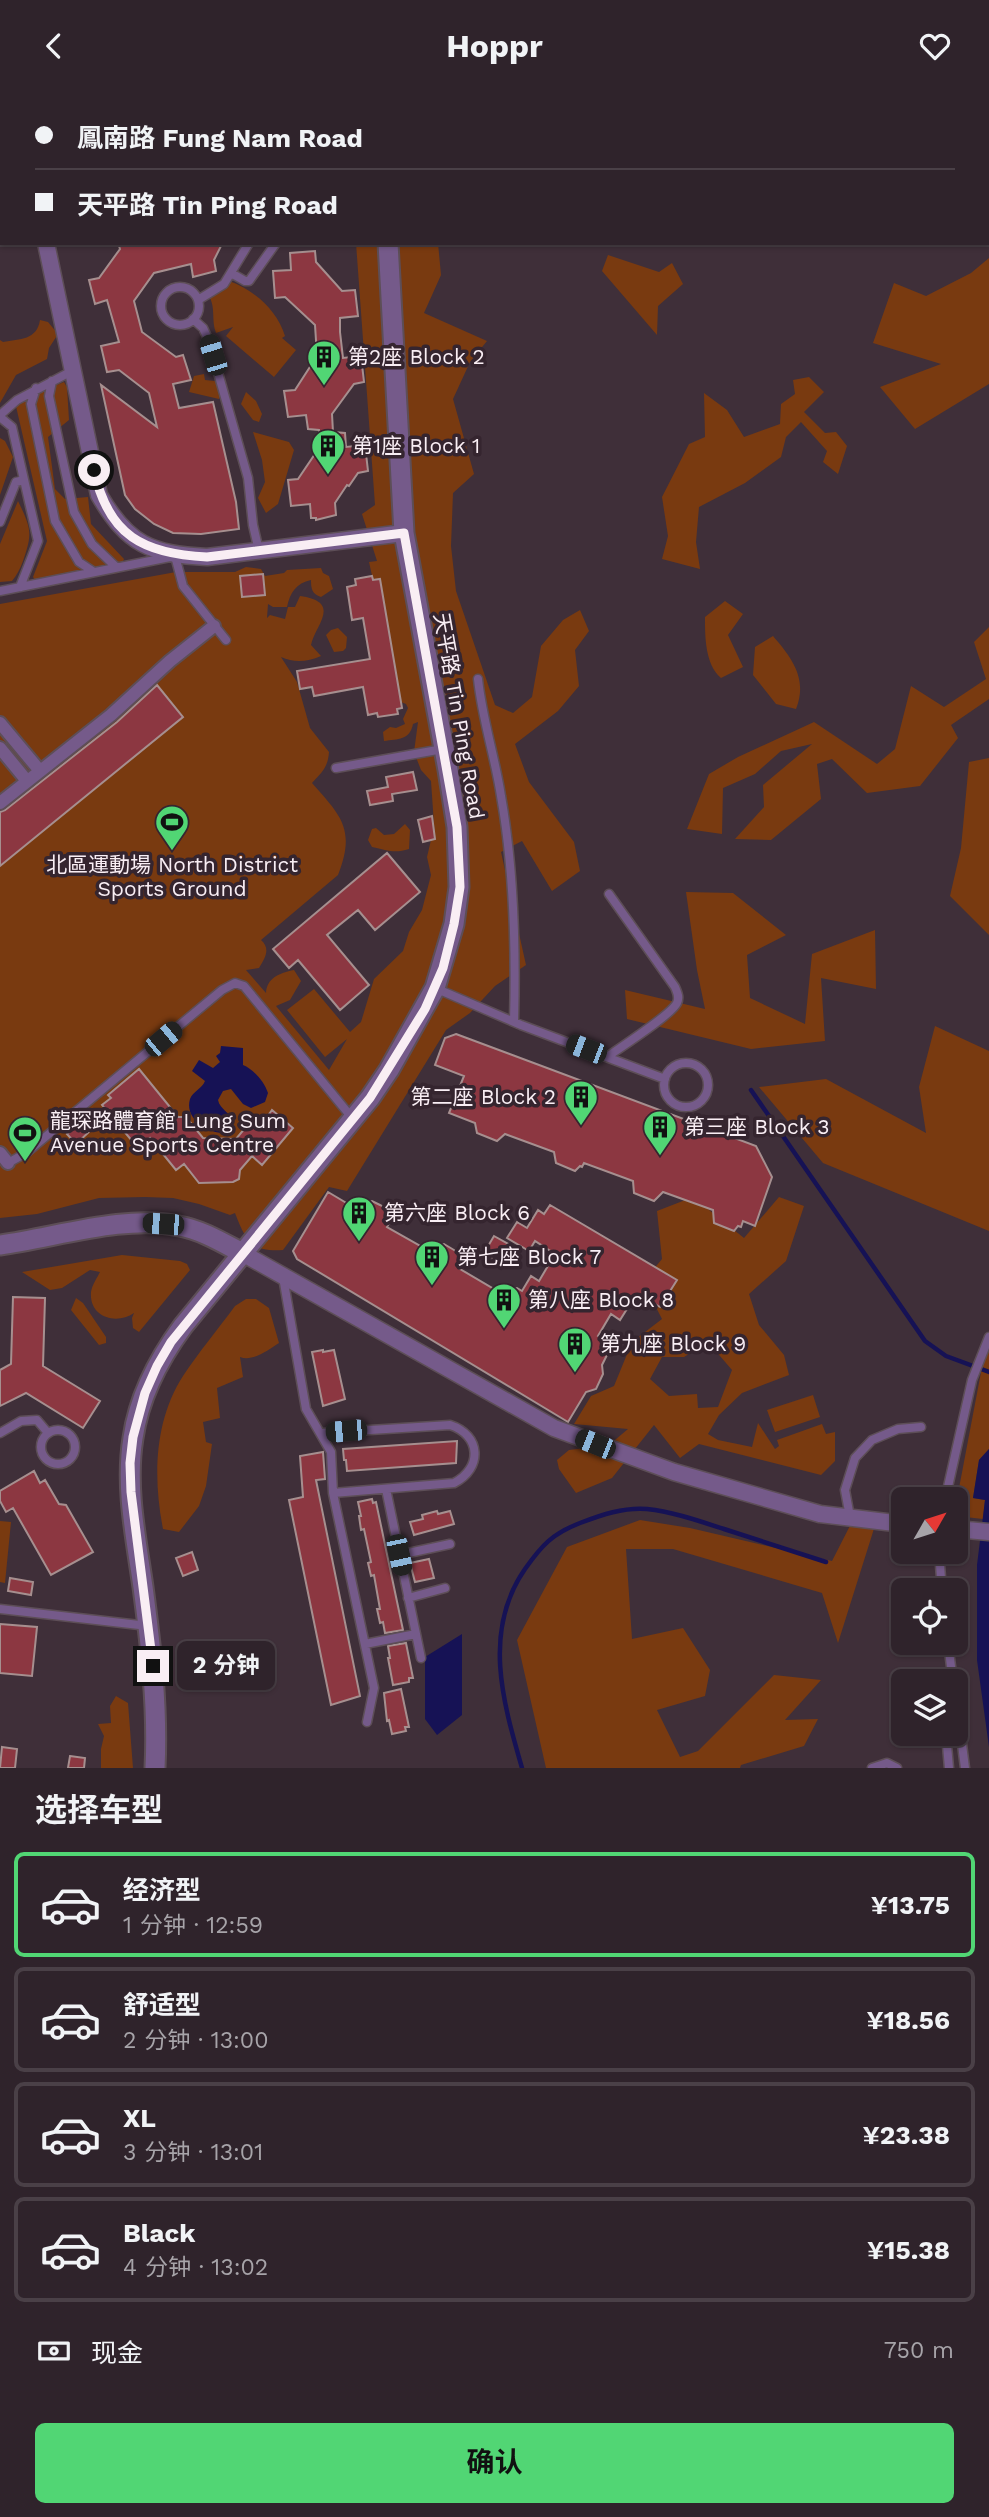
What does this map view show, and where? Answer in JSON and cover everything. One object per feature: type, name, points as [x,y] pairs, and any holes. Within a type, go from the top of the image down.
[{"type":"street","points":[[46,245],[99,495],[126,533],[143,545],[175,555],[207,557],[404,533]]},
{"type":"street","name":"天平路 Tin Ping Road","points":[[155,1768],[154,1678],[131,1492],[130,1463],[138,1414],[157,1366],[171,1342],[353,1119],[389,1070],[435,988],[454,924],[460,887],[457,827],[404,533],[388,245]]},
{"type":"street","points":[[0,803],[109,716],[214,626]]},
{"type":"street","points":[[0,723],[40,771]]},
{"type":"street","points":[[0,748],[27,781]]},
{"type":"street","points":[[0,1245],[99,1227],[147,1223],[178,1226],[209,1236],[244,1254],[554,1427],[674,1472],[820,1514],[891,1523]]},
{"type":"street","points":[[968,1530],[989,1532]]},
{"type":"lane","points":[[198,300],[224,284],[249,245]]},
{"type":"lane","points":[[231,273],[249,281],[275,245]]},
{"type":"lane","points":[[178,287],[191,290],[198,300],[199,310],[193,319],[182,324],[169,321],[162,310],[167,292],[178,287]]},
{"type":"lane","points":[[193,319],[209,341],[248,478],[253,526],[259,551]]},
{"type":"lane","points":[[20,587],[38,541],[12,427],[0,416],[17,400],[72,371]]},
{"type":"lane","points":[[52,381],[49,395],[74,512],[92,544],[116,567]]},
{"type":"lane","points":[[36,389],[32,404],[55,521],[79,562],[94,572]]},
{"type":"lane","points":[[0,522],[16,482],[24,480]]},
{"type":"lane","points":[[0,591],[175,555],[183,586],[226,640]]},
{"type":"lane","points":[[478,679],[502,796],[508,849],[516,967],[514,1021]]},
{"type":"lane","points":[[336,768],[444,749]]},
{"type":"lane","points":[[607,1057],[677,1004],[679,996],[609,894]]},
{"type":"lane","points":[[4,1158],[26,1153],[222,990],[235,983],[244,986],[353,1119]]},
{"type":"lane","points":[[435,988],[665,1079]]},
{"type":"lane","points":[[686,1063],[696,1065],[706,1076],[706,1094],[697,1104],[679,1105],[667,1095],[665,1079],[675,1066],[686,1063]]},
{"type":"lane","points":[[283,1277],[306,1409],[331,1452],[333,1493],[374,1688],[367,1722]]},
{"type":"lane","points":[[948,1487],[972,1380],[989,1337]]},
{"type":"lane","points":[[0,1433],[21,1421],[37,1420],[48,1433]]},
{"type":"lane","points":[[322,1433],[442,1424],[457,1427],[469,1437],[474,1452],[472,1467],[461,1479],[447,1485],[333,1493]]},
{"type":"lane","points":[[850,1518],[845,1490],[855,1458],[872,1440],[898,1429],[921,1427]]},
{"type":"lane","points":[[59,1430],[73,1439],[75,1450],[69,1460],[59,1464],[45,1458],[42,1442],[48,1433],[59,1430]]},
{"type":"lane","points":[[386,1489],[421,1658]]},
{"type":"lane","points":[[399,1555],[450,1544]]},
{"type":"lane","points":[[408,1598],[445,1588]]},
{"type":"lane","points":[[0,1609],[148,1626]]},
{"type":"lane","points":[[365,1644],[416,1634]]},
{"type":"lane","points":[[947,1746],[949,1768]]},
{"type":"lane","points":[[962,1746],[965,1768]]},
{"type":"lane","points":[[872,1768],[887,1763],[897,1768]]},
{"type":"shaded area","points":[[356,245],[438,245],[441,275],[424,313],[487,341],[470,362],[453,399],[474,474],[453,493],[451,546],[456,591],[495,705],[513,713],[532,697],[541,646],[563,620],[580,610],[589,631],[575,650],[579,686],[558,711],[515,744],[529,782],[574,842],[580,871],[552,891],[522,841],[501,852],[526,965],[495,986],[470,1013],[446,1030],[347,1191],[329,1187],[283,1250],[264,1249],[251,1243],[235,1213],[230,1215],[173,1198],[99,1198],[37,1214],[0,1218],[0,604],[176,572],[235,572],[246,567],[261,569],[265,576],[284,573],[287,570],[321,568],[323,573],[329,576],[333,589],[321,597],[313,591],[311,580],[306,581],[294,589],[287,607],[273,607],[268,604],[267,618],[270,615],[285,619],[288,607],[295,607],[300,596],[313,599],[320,603],[323,609],[311,645],[321,656],[301,661],[281,657],[297,682],[310,728],[329,752],[326,766],[312,783],[338,814],[343,824],[346,846],[338,875],[261,940],[266,947],[263,961],[259,968],[246,970],[266,993],[269,983],[275,977],[294,970],[301,981],[290,1000],[276,1006],[329,1070],[347,1039],[325,1057],[287,1010],[314,989],[350,1032],[361,1022],[374,979],[403,951],[409,932],[422,910],[431,875],[427,857],[431,840],[435,839],[431,781],[421,770],[414,752],[418,722],[413,724],[406,736],[384,741],[383,732],[390,727],[396,728],[405,724],[403,719],[408,708],[401,702],[380,579],[373,580],[369,562],[377,561],[362,514],[375,505]]},
{"type":"shaded area","points":[[608,255],[659,272],[672,263],[683,284],[658,306],[657,335],[602,271]]},
{"type":"shaded area","points":[[989,258],[989,384],[915,429],[880,387],[941,364],[873,343],[894,283],[926,296],[971,273]]},
{"type":"shaded area","points":[[229,281],[263,302],[281,327],[285,336],[282,338],[296,350],[274,377],[226,336],[233,327],[216,333],[209,296]]},
{"type":"shaded area","points":[[40,320],[48,322],[58,334],[49,348],[47,359],[16,375],[0,403],[0,340],[3,342],[31,335]]},
{"type":"shaded area","points":[[204,374],[205,380],[215,381],[223,390],[219,399],[189,392],[194,376]]},
{"type":"shaded area","points":[[809,377],[824,392],[804,412],[825,433],[836,432],[847,446],[838,474],[823,462],[827,451],[801,422],[786,437],[781,457],[745,483],[699,507],[696,542],[700,569],[662,559],[668,536],[662,497],[689,444],[705,437],[704,393],[727,410],[744,437],[780,424],[781,404],[795,394],[793,380]]},
{"type":"shaded area","points":[[64,382],[67,387],[69,420],[48,437],[55,489],[65,499],[88,497],[91,524],[124,559],[118,573],[37,583],[33,577],[47,541],[15,402]]},
{"type":"shaded area","points":[[246,392],[256,401],[262,414],[259,422],[253,420],[241,404]]},
{"type":"shaded area","points":[[253,432],[289,442],[294,450],[278,504],[266,513],[258,498],[265,482],[262,460]]},
{"type":"shaded area","points":[[0,438],[5,441],[13,457],[0,495]]},
{"type":"shaded area","points":[[18,501],[28,524],[28,544],[14,579],[0,582],[0,544]]},
{"type":"shaded area","points":[[725,601],[743,614],[728,635],[743,667],[721,678],[709,658],[705,617]]},
{"type":"shaded area","points":[[989,627],[989,699],[951,725],[958,738],[920,786],[867,793],[832,759],[817,764],[821,799],[771,840],[735,839],[764,807],[763,785],[812,744],[781,751],[755,774],[723,788],[722,834],[687,829],[709,774],[738,757],[814,722],[877,764],[895,749],[911,686],[944,707],[986,679],[974,642]]},
{"type":"shaded area","points":[[338,628],[347,637],[346,648],[334,652],[326,635]]},
{"type":"shaded area","points":[[773,636],[792,661],[799,679],[796,709],[776,704],[753,675],[755,647]]},
{"type":"shaded area","points":[[989,758],[989,935],[950,896],[961,848],[969,762]]},
{"type":"shaded area","points":[[405,824],[410,830],[409,849],[399,851],[372,847],[368,840],[372,829],[376,828],[384,835],[394,834]]},
{"type":"shaded area","points":[[686,892],[733,893],[786,935],[747,955],[750,998],[805,1024],[812,954],[875,930],[876,989],[821,978],[825,1041],[751,1049],[627,1019],[625,990],[705,1009]]},
{"type":"shaded area","points":[[935,1026],[989,1051],[989,1231],[823,1163],[759,1087],[826,1079],[926,1133],[919,1087]]},
{"type":"shaded area","points":[[221,1046],[243,1048],[243,1065],[258,1076],[268,1093],[265,1102],[251,1108],[243,1104],[231,1089],[223,1091],[218,1100],[233,1123],[224,1133],[205,1128],[194,1119],[189,1106],[191,1096],[205,1081],[192,1071],[199,1060],[213,1068],[220,1062],[216,1056],[220,1053]]},
{"type":"shaded area","points":[[693,1197],[744,1238],[779,1197],[804,1206],[786,1261],[749,1294],[759,1325],[784,1355],[789,1375],[742,1393],[719,1415],[708,1434],[718,1440],[752,1447],[758,1423],[775,1449],[779,1446],[777,1440],[822,1424],[826,1434],[835,1432],[835,1461],[821,1475],[699,1444],[680,1458],[654,1425],[612,1478],[576,1493],[559,1469],[557,1460],[569,1450],[609,1445],[628,1429],[574,1424],[591,1396],[614,1386],[632,1342],[662,1319],[643,1282],[662,1259],[657,1211]],"holes":[[[708,1342],[732,1370],[718,1407],[698,1408],[697,1394],[669,1396],[650,1379],[662,1357],[684,1357]]]},
{"type":"shaded area","points":[[122,1255],[180,1261],[187,1264],[190,1270],[139,1332],[133,1328],[134,1313],[127,1317],[112,1318],[105,1317],[94,1308],[91,1292],[100,1272],[90,1270],[62,1288],[50,1290],[22,1272]]},
{"type":"shaded area","points":[[76,1298],[83,1303],[106,1337],[106,1343],[99,1345],[71,1310]]},
{"type":"shaded area","points":[[246,1299],[256,1299],[269,1308],[279,1343],[255,1357],[240,1357],[243,1377],[217,1388],[220,1418],[203,1422],[206,1442],[212,1444],[206,1486],[199,1506],[179,1532],[163,1529],[157,1470],[166,1412],[173,1393],[189,1367],[235,1306]]},
{"type":"shaded area","points":[[989,1346],[989,1449],[979,1460],[973,1498],[985,1500],[983,1519],[968,1517],[968,1487],[959,1487],[982,1367]]},
{"type":"shaded area","points":[[813,1395],[820,1417],[775,1432],[767,1410]]},
{"type":"shaded area","points":[[989,1449],[989,1747],[977,1660],[977,1565],[985,1500],[973,1498],[979,1460]]},
{"type":"shaded area","points":[[857,1512],[878,1516],[838,1643],[822,1593],[673,1549],[626,1549],[632,1639],[683,1628],[710,1670],[705,1696],[657,1710],[680,1757],[698,1751],[774,1675],[821,1680],[785,1720],[818,1719],[804,1746],[741,1765],[740,1768],[546,1768],[517,1640],[567,1547],[640,1520],[690,1528],[832,1561]]},
{"type":"shaded area","points":[[0,1521],[11,1522],[5,1583],[0,1582]]},
{"type":"shaded area","points":[[462,1634],[462,1715],[437,1735],[425,1719],[425,1657]]},
{"type":"shaded area","points":[[116,1696],[128,1703],[133,1768],[101,1768],[104,1736],[98,1724],[111,1723],[110,1706]]},
{"type":"building","points":[[119,245],[221,246],[214,260],[216,271],[193,277],[191,264],[154,273],[134,301],[142,332],[176,357],[183,355],[191,380],[173,384],[179,408],[213,402],[236,502],[239,529],[201,534],[173,533],[154,524],[135,509],[125,495],[101,385],[157,427],[149,393],[119,370],[107,372],[101,346],[119,342],[107,300],[95,304],[89,280],[99,278],[120,249]]},
{"type":"building","points":[[315,251],[316,262],[342,291],[355,290],[358,316],[340,318],[340,332],[343,358],[361,356],[364,382],[354,384],[332,414],[333,432],[345,433],[346,447],[365,445],[368,471],[358,473],[349,486],[347,485],[335,503],[336,515],[316,520],[311,518],[310,504],[291,506],[288,480],[298,479],[321,445],[319,430],[308,429],[306,415],[288,417],[284,391],[295,390],[317,356],[315,325],[285,297],[275,298],[273,271],[291,270],[290,253]]},
{"type":"building","points":[[263,574],[265,595],[242,597],[240,576]]},
{"type":"building","points":[[372,576],[373,580],[380,579],[402,708],[397,709],[398,714],[378,717],[377,713],[368,715],[363,687],[314,696],[312,687],[300,689],[297,671],[370,659],[363,618],[352,620],[347,587],[356,585],[355,579]]},
{"type":"building","points":[[157,685],[183,717],[0,866],[0,812],[117,722]]},
{"type":"building","points":[[413,772],[417,790],[392,794],[393,801],[370,805],[367,791],[388,787],[386,777]]},
{"type":"building","points":[[432,816],[435,839],[423,842],[418,820]]},
{"type":"building","points":[[387,853],[420,892],[375,930],[358,910],[327,935],[369,985],[340,1010],[298,960],[289,968],[273,949]]},
{"type":"building","points":[[456,1034],[756,1146],[772,1177],[755,1226],[743,1221],[741,1227],[738,1226],[734,1231],[714,1223],[713,1210],[663,1192],[654,1201],[634,1193],[633,1181],[584,1163],[575,1171],[556,1163],[554,1152],[505,1134],[497,1141],[477,1133],[475,1123],[449,1113],[464,1076],[435,1065],[445,1038]]},
{"type":"building","points":[[139,1069],[178,1117],[186,1117],[203,1138],[236,1139],[255,1116],[267,1117],[272,1110],[293,1128],[262,1165],[252,1156],[240,1170],[239,1179],[233,1182],[199,1183],[184,1164],[176,1170],[150,1138],[138,1148],[102,1105],[111,1098],[108,1095]]},
{"type":"building","points":[[82,1122],[90,1131],[76,1144],[67,1134]]},
{"type":"building","points":[[328,1192],[360,1211],[364,1203],[372,1201],[380,1205],[390,1211],[391,1220],[387,1227],[433,1253],[436,1247],[444,1244],[467,1258],[460,1269],[506,1296],[509,1290],[517,1288],[522,1291],[531,1276],[539,1281],[555,1254],[535,1241],[529,1251],[507,1238],[517,1222],[527,1228],[538,1210],[544,1214],[550,1205],[677,1280],[660,1307],[643,1297],[639,1306],[632,1301],[620,1320],[611,1314],[598,1336],[603,1339],[605,1348],[609,1351],[602,1365],[603,1374],[596,1389],[586,1392],[568,1422],[297,1259],[293,1251]]},
{"type":"building","points":[[494,1236],[510,1245],[500,1262],[484,1253]]},
{"type":"building","points":[[13,1297],[45,1298],[43,1366],[100,1401],[83,1428],[26,1393],[0,1406],[0,1370],[11,1364]]},
{"type":"building","points":[[334,1350],[345,1399],[323,1406],[312,1352]]},
{"type":"building","points":[[457,1441],[456,1463],[347,1471],[344,1460],[343,1449]]},
{"type":"building","points":[[323,1452],[325,1479],[316,1480],[360,1696],[331,1705],[289,1500],[303,1497],[300,1456]]},
{"type":"building","points":[[34,1471],[40,1483],[45,1480],[59,1504],[66,1505],[93,1552],[51,1575],[13,1508],[6,1512],[0,1501],[0,1491]]},
{"type":"building","points":[[372,1499],[373,1503],[376,1502],[403,1630],[385,1633],[383,1622],[380,1623],[374,1575],[371,1576],[368,1563],[371,1562],[359,1516],[358,1502]]},
{"type":"building","points":[[437,1511],[438,1514],[450,1511],[454,1524],[414,1535],[410,1522],[423,1519],[422,1515]]},
{"type":"building","points":[[192,1552],[198,1570],[183,1576],[176,1558]]},
{"type":"building","points":[[429,1559],[434,1578],[415,1582],[410,1563]]},
{"type":"building","points":[[10,1578],[33,1582],[31,1595],[8,1591]]},
{"type":"building","points":[[0,1624],[37,1627],[32,1676],[0,1673]]},
{"type":"building","points":[[406,1643],[413,1678],[409,1678],[409,1682],[393,1685],[388,1646]]},
{"type":"building","points":[[401,1689],[409,1727],[405,1727],[406,1731],[392,1734],[389,1720],[387,1721],[384,1693]]},
{"type":"building","points":[[2,1747],[17,1749],[15,1768],[0,1768]]},
{"type":"building","points":[[70,1756],[85,1758],[84,1768],[68,1768]]},
{"type":"waterway","points":[[751,1090],[925,1341],[946,1356],[989,1372]]},
{"type":"waterway","points":[[522,1768],[503,1692],[500,1642],[512,1593],[531,1561],[555,1536],[570,1527],[621,1510],[647,1509],[686,1517],[826,1562]]},
{"type":"place","name":"第2座 Block 2","points":[[324,387]]},
{"type":"place","name":"第1座 Block 1","points":[[328,476]]},
{"type":"place","name":"北區運動場 North District Sports Ground","points":[[172,852]]},
{"type":"place","name":"第二座 Block 2","points":[[581,1127]]},
{"type":"place","name":"第三座 Block 3","points":[[660,1157]]},
{"type":"place","name":"龍琛路體育館 Lung Sum Avenue Sports Centre","points":[[25,1163]]},
{"type":"place","name":"第六座 Block 6","points":[[359,1243]]},
{"type":"place","name":"第七座 Block 7","points":[[432,1287]]},
{"type":"place","name":"第八座 Block 8","points":[[504,1330]]},
{"type":"place","name":"第九座 Block 9","points":[[575,1374]]},
{"type":"route","points":[[94,470],[99,495],[126,533],[143,545],[175,555],[207,557],[404,533],[448,770],[457,827],[460,887],[443,968],[425,1009],[389,1070],[370,1098],[183,1326],[157,1366],[145,1393],[133,1437],[130,1463],[131,1492],[153,1666]]}]
